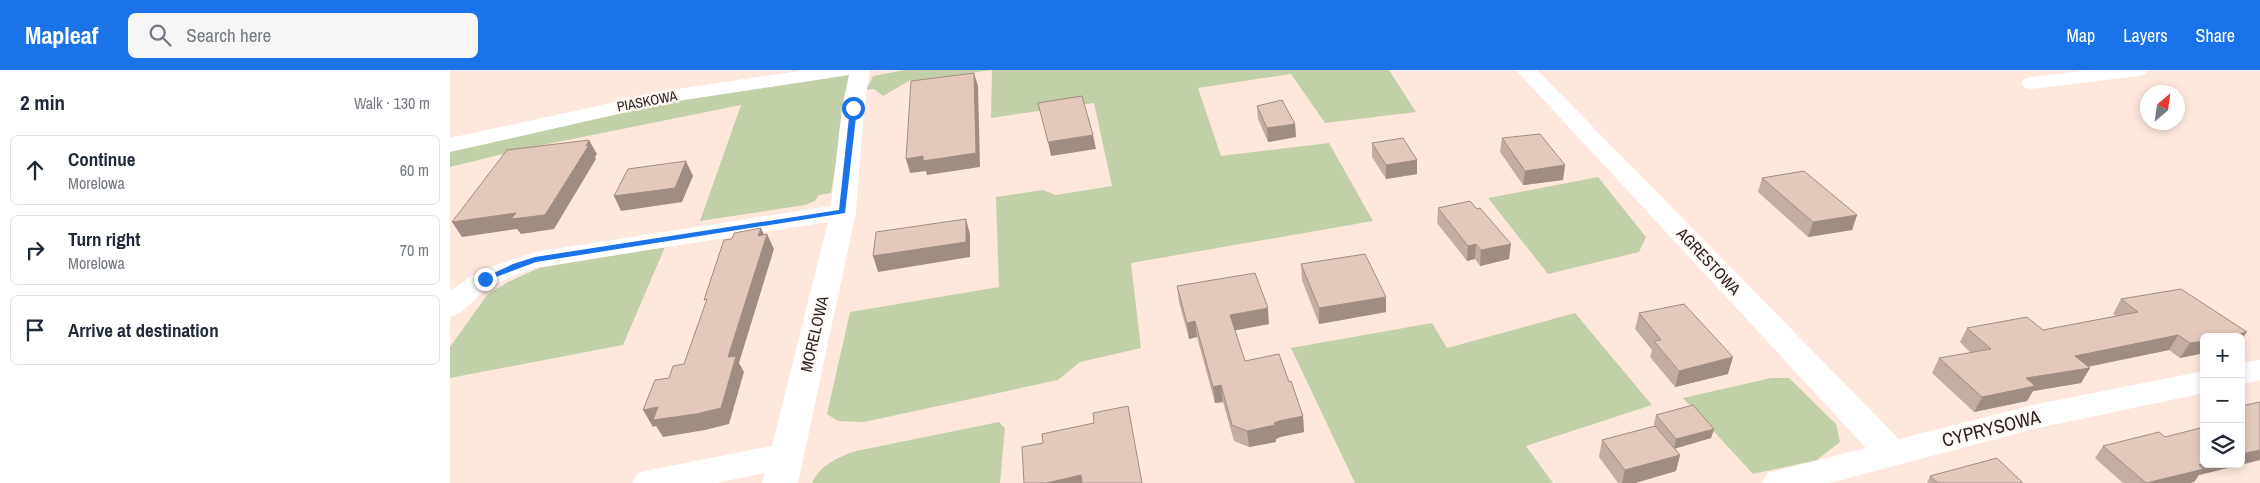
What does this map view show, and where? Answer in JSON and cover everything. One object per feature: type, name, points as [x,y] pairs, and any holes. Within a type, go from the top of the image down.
[{"type":"street","name":"PIASKOWA","points":[[450,145],[672,96],[846,70]]},
{"type":"street","name":"MORELOWA","points":[[650,483],[783,470],[843,212],[853,108],[860,70]]},
{"type":"street","name":"AGRESTOWA","points":[[1526,70],[1591,136],[1892,454]]},
{"type":"street","points":[[2031,83],[2138,70]]},
{"type":"street","points":[[450,308],[456,300],[485,279],[535,260],[843,212]]},
{"type":"street","points":[[2245,373],[2260,370]]},
{"type":"street","name":"CYPRYSOWA","points":[[1780,483],[2033,417],[2200,383]]},
{"type":"green space","points":[[905,70],[992,70],[909,81],[883,96],[874,89],[866,90],[873,76]]},
{"type":"green space","points":[[992,70],[1389,70],[1416,112],[1325,123],[1291,74],[1198,88],[1221,156],[1329,143],[1373,221],[1131,263],[1141,348],[1080,362],[1058,380],[864,422],[838,421],[827,414],[850,312],[999,287],[996,197],[1043,190],[1056,195],[1112,186],[1094,103],[991,118]]},
{"type":"green space","points":[[837,75],[851,75],[831,193],[819,195],[815,201],[805,205],[700,221],[741,105],[523,149],[450,167],[450,149],[708,93]]},
{"type":"green space","points":[[1598,177],[1646,237],[1639,252],[1548,274],[1488,198]]},
{"type":"green space","points":[[665,247],[623,345],[450,378],[450,347],[487,295],[508,282],[539,268]]},
{"type":"green space","points":[[1575,313],[1652,405],[1526,446],[1553,483],[1355,483],[1291,348],[1432,323],[1447,348]]},
{"type":"green space","points":[[1771,378],[1789,378],[1836,424],[1840,442],[1817,460],[1753,474],[1683,398]]},
{"type":"green space","points":[[999,422],[1005,428],[1000,483],[812,483],[820,471],[830,463],[856,451]]},
{"type":"building","points":[[974,73],[976,153],[923,161],[923,156],[906,159],[911,81]]},
{"type":"building","points":[[1082,96],[1093,135],[1048,142],[1038,103]]},
{"type":"building","points":[[1282,100],[1295,124],[1267,128],[1257,106]]},
{"type":"building","points":[[1540,134],[1565,165],[1525,171],[1502,138]]},
{"type":"building","points":[[1403,138],[1417,160],[1386,165],[1372,143]]},
{"type":"building","points":[[589,140],[586,146],[589,145],[545,215],[511,219],[516,213],[452,222],[507,150]]},
{"type":"building","points":[[686,161],[675,188],[614,196],[628,169]]},
{"type":"building","points":[[1804,171],[1857,215],[1813,222],[1762,178]]},
{"type":"building","points":[[1470,201],[1477,209],[1480,208],[1511,244],[1481,250],[1476,244],[1468,246],[1438,208]]},
{"type":"building","points":[[966,219],[966,242],[873,256],[876,232]]},
{"type":"building","points":[[761,228],[758,236],[767,234],[728,357],[736,356],[721,408],[696,414],[653,420],[658,407],[643,410],[655,380],[669,378],[673,366],[684,364],[707,299],[704,300],[724,240],[732,239],[734,233]]},
{"type":"building","points":[[1365,254],[1386,297],[1319,308],[1301,264]]},
{"type":"building","points":[[1255,273],[1268,308],[1230,315],[1245,361],[1279,354],[1303,416],[1247,431],[1232,425],[1221,385],[1213,387],[1195,321],[1187,323],[1177,286]]},
{"type":"building","points":[[2181,289],[2247,332],[2200,333],[2200,342],[2190,343],[2178,335],[2075,356],[2090,368],[2026,378],[2035,386],[1982,397],[1939,358],[1991,349],[1967,328],[2027,317],[2043,330],[2138,312],[2121,299]]},
{"type":"building","points":[[1684,304],[1733,357],[1679,371],[1654,341],[1661,340],[1639,313]]},
{"type":"building","points":[[2260,402],[2260,450],[2245,453],[2245,423],[2245,405]]},
{"type":"building","points":[[1693,405],[1714,429],[1676,439],[1656,415]]},
{"type":"building","points":[[1128,406],[1142,483],[1082,483],[1081,475],[1046,483],[1024,483],[1022,447],[1043,443],[1042,434],[1094,423],[1093,413]]},
{"type":"building","points":[[1655,426],[1680,455],[1625,470],[1602,440]]},
{"type":"building","points":[[2200,428],[2199,465],[2200,468],[2204,469],[2146,483],[2103,446],[2159,432],[2165,437]]},
{"type":"building","points":[[1997,458],[2023,483],[1938,483],[1930,476]]},
{"type":"route","points":[[485,279],[498,272],[535,260],[843,212],[853,108]]}]
